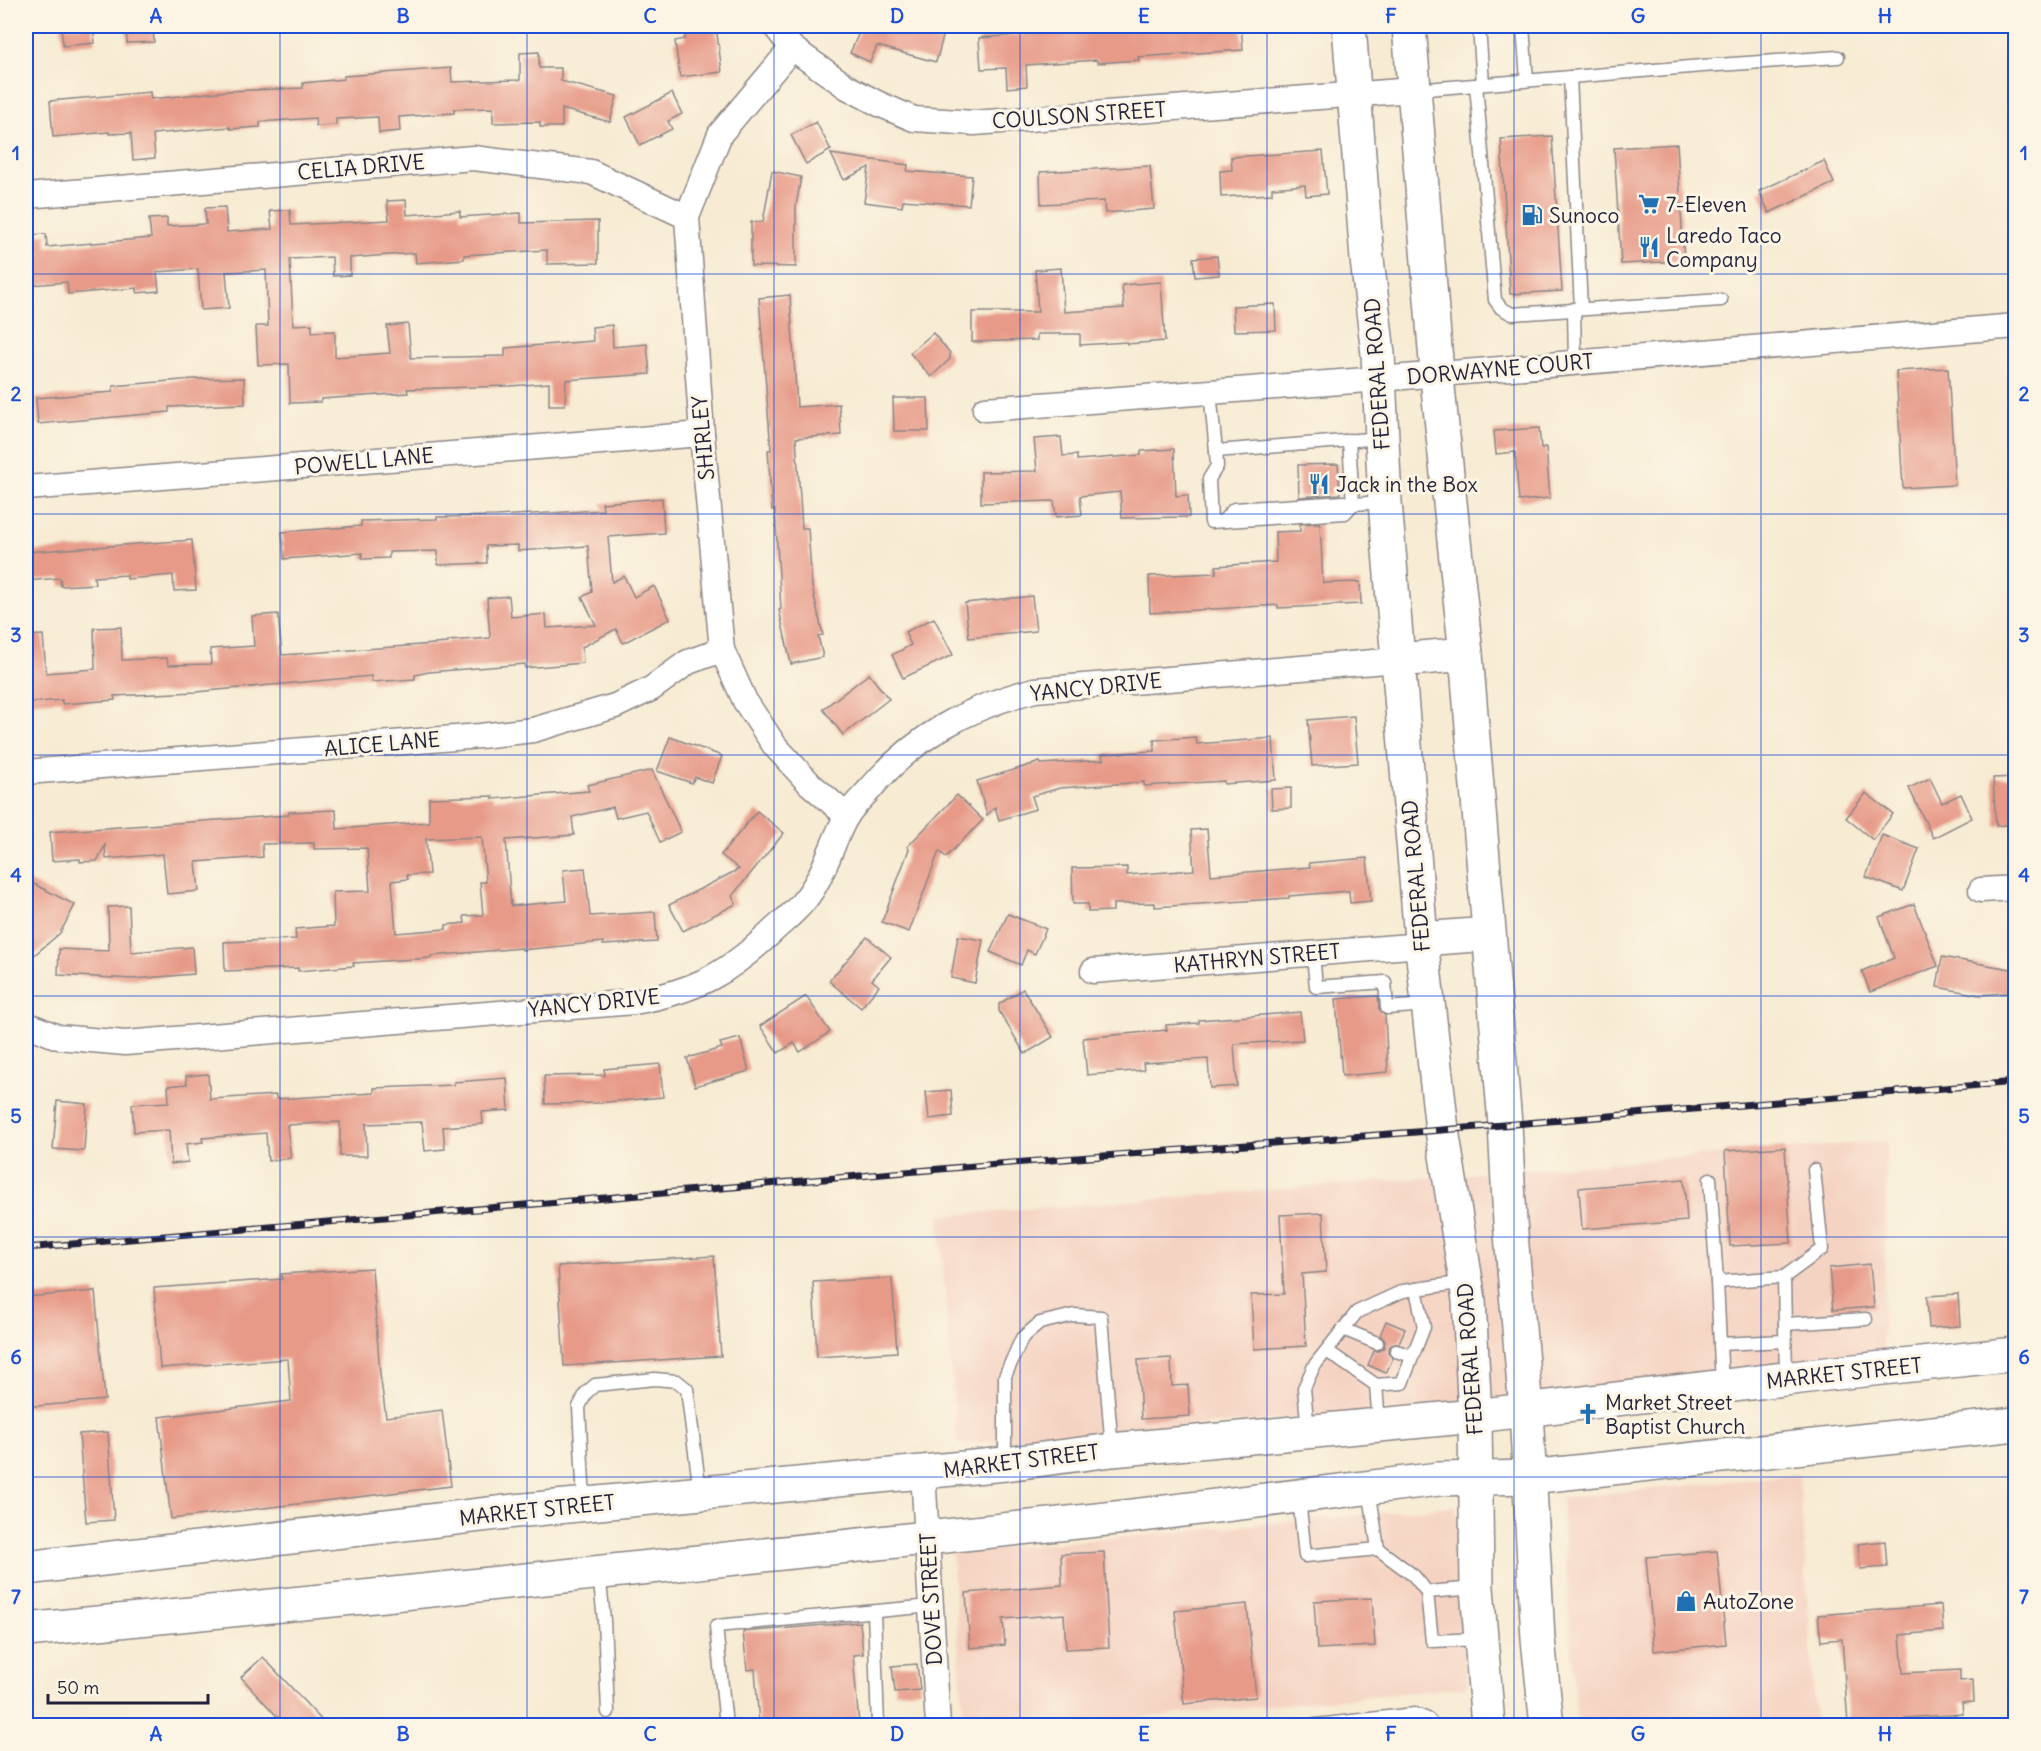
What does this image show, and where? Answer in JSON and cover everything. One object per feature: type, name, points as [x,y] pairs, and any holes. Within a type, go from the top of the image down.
[{"type":"main road","name":"FEDERAL ROAD","points":[[1349,26],[1367,259],[1380,379],[1385,502],[1421,942],[1442,1130],[1468,1300],[1475,1416],[1477,1588],[1488,1725]]},
{"type":"main road","points":[[1409,26],[1421,193],[1466,654],[1505,1124],[1510,1222],[1526,1410],[1538,1639],[1547,1725]]},
{"type":"main road","points":[[1398,660],[1466,654]]},
{"type":"main road","points":[[1421,942],[1489,934]]},
{"type":"main road","name":"MARKET STREET","points":[[26,1568],[584,1505],[1005,1464],[1112,1450],[1475,1416],[2016,1354]]},
{"type":"main road","points":[[26,1630],[1116,1518],[1439,1479],[1530,1477],[2016,1424]]},
{"type":"street","name":"COULSON STREET","points":[[775,26],[792,48],[847,87],[914,119],[974,123],[1414,90]]},
{"type":"street","name":"SHIRLEY","points":[[792,48],[720,134],[687,217],[702,434],[722,650],[745,701],[775,746],[810,784],[847,816]]},
{"type":"street","name":"CELIA DRIVE","points":[[26,196],[474,158],[591,172],[687,217]]},
{"type":"street","name":"DORWAYNE COURT","points":[[985,409],[2016,326]]},
{"type":"street","name":"POWELL LANE","points":[[26,488],[702,434]]},
{"type":"street","name":"ALICE LANE","points":[[26,772],[533,730],[615,706],[651,689],[688,662],[722,650]]},
{"type":"street","name":"YANCY DRIVE","points":[[26,1024],[58,1037],[125,1043],[634,1002],[666,996],[698,985],[726,970],[754,949],[804,902],[828,860],[847,816],[889,766],[910,748],[957,718],[1008,697],[1035,690],[1398,660]]},
{"type":"street","points":[[1981,890],[2016,888]]},
{"type":"street","name":"KATHRYN STREET","points":[[1093,971],[1313,954],[1421,942]]},
{"type":"street","name":"DOVE STREET","points":[[923,1472],[938,1725]]},
{"type":"lane","points":[[1479,26],[1480,84],[1495,300],[1501,308],[1512,314],[1721,300]]},
{"type":"lane","points":[[1524,26],[1527,80]]},
{"type":"lane","points":[[1414,90],[1838,57]]},
{"type":"lane","points":[[1570,77],[1578,309],[1575,362]]},
{"type":"lane","points":[[1210,392],[1217,466],[1209,479],[1217,521],[1345,513],[1353,504],[1385,502]]},
{"type":"lane","points":[[1216,451],[1383,437]]},
{"type":"lane","points":[[1349,440],[1353,504]]},
{"type":"lane","points":[[1313,954],[1316,987],[1386,982],[1387,1008],[1428,1005]]},
{"type":"lane","points":[[1717,1282],[1784,1277],[1822,1249],[1814,1170]]},
{"type":"lane","points":[[1710,1179],[1722,1386]]},
{"type":"lane","points":[[1784,1277],[1786,1379]]},
{"type":"lane","points":[[1308,1433],[1304,1388],[1314,1366],[1358,1312],[1403,1291],[1466,1281]]},
{"type":"lane","points":[[1327,1350],[1376,1385],[1402,1383],[1424,1327],[1416,1289]]},
{"type":"lane","points":[[1005,1464],[1005,1376],[1022,1338],[1040,1323],[1074,1315],[1101,1317],[1112,1450]]},
{"type":"lane","points":[[1785,1324],[1866,1319]]},
{"type":"lane","points":[[1343,1329],[1377,1343]]},
{"type":"lane","points":[[1720,1344],[1785,1341]]},
{"type":"lane","points":[[1396,1351],[1412,1356]]},
{"type":"lane","points":[[584,1505],[579,1407],[586,1393],[595,1385],[655,1379],[677,1381],[687,1389],[700,1494]]},
{"type":"lane","points":[[1376,1385],[1379,1426]]},
{"type":"lane","points":[[1369,1487],[1378,1549]]},
{"type":"lane","points":[[1299,1496],[1305,1556],[1378,1549],[1414,1576],[1427,1592],[1432,1641],[1481,1639]]},
{"type":"lane","points":[[598,1572],[604,1620],[608,1712]]},
{"type":"lane","points":[[1427,1592],[1477,1588]]},
{"type":"lane","points":[[726,1725],[716,1626],[931,1606]]},
{"type":"lane","points":[[874,1612],[878,1725]]},
{"type":"lane","points":[[1307,1725],[1415,1714],[1428,1719],[1434,1725]]},
{"type":"shaded area","points":[[1887,1141],[1883,1353],[1445,1407],[957,1444],[939,1216]]},
{"type":"shaded area","points":[[1799,1474],[1816,1725],[1577,1725],[1561,1498]]},
{"type":"shaded area","points":[[1456,1506],[1467,1687],[1061,1725],[964,1725],[952,1553]]},
{"type":"building","points":[[61,26],[93,26],[95,43],[63,46]]},
{"type":"building","points":[[126,26],[153,26],[154,42],[127,43]]},
{"type":"building","points":[[716,26],[722,72],[680,77],[675,41],[685,39],[684,27]]},
{"type":"building","points":[[862,26],[946,26],[936,62],[877,46],[870,62],[850,53]]},
{"type":"building","points":[[1135,26],[1241,26],[1243,50],[1138,57],[1139,60],[1097,63],[1097,60],[1026,65],[1027,86],[1007,88],[1006,68],[981,69],[979,38]]},
{"type":"building","points":[[539,52],[539,68],[561,68],[561,81],[617,96],[610,122],[562,109],[562,127],[540,127],[540,122],[493,123],[493,108],[454,109],[454,113],[399,117],[400,131],[379,133],[378,117],[336,119],[336,125],[316,126],[315,118],[260,122],[260,127],[230,129],[230,127],[153,134],[155,158],[133,160],[131,133],[109,134],[109,132],[53,137],[50,101],[150,92],[151,99],[227,91],[303,88],[303,83],[344,79],[344,76],[451,68],[452,82],[520,80],[520,53]]},
{"type":"building","points":[[672,93],[682,114],[668,121],[672,129],[640,145],[626,117]]},
{"type":"building","points":[[816,122],[831,150],[806,164],[791,135]]},
{"type":"building","name":"Sunoco","points":[[1552,136],[1562,291],[1510,294],[1501,139]]},
{"type":"building","name":"7-Eleven","points":[[1677,144],[1684,261],[1621,264],[1614,148]]},
{"type":"building","points":[[1323,151],[1327,194],[1306,196],[1305,185],[1272,188],[1272,194],[1221,197],[1220,171],[1232,170],[1231,157]]},
{"type":"building","points":[[831,154],[908,165],[907,171],[972,176],[969,205],[903,200],[902,207],[864,202],[869,167],[844,180]]},
{"type":"building","points":[[1824,161],[1834,183],[1769,213],[1759,191]]},
{"type":"building","points":[[1150,166],[1154,209],[1105,213],[1104,201],[1041,204],[1040,172]]},
{"type":"building","points":[[772,171],[801,177],[796,206],[796,267],[751,266],[751,222],[763,222]]},
{"type":"building","points":[[406,200],[407,215],[460,211],[460,217],[521,213],[521,223],[598,221],[598,263],[547,264],[547,250],[464,255],[464,259],[416,263],[415,253],[350,258],[350,275],[333,276],[332,257],[290,259],[293,325],[312,324],[312,332],[335,331],[335,357],[390,353],[387,326],[408,324],[411,358],[505,356],[505,348],[593,341],[592,327],[612,325],[613,347],[647,344],[650,374],[566,380],[565,405],[549,405],[549,383],[407,389],[408,393],[290,403],[289,364],[258,365],[256,326],[268,326],[266,270],[226,272],[229,308],[201,310],[198,269],[157,272],[159,291],[137,293],[137,288],[68,294],[67,282],[31,285],[30,277],[26,278],[28,235],[46,234],[47,247],[151,238],[149,219],[167,218],[167,226],[206,224],[205,208],[225,207],[227,232],[272,229],[270,211],[290,210],[291,225],[389,220],[387,201]]},
{"type":"building","points":[[1217,256],[1219,275],[1195,277],[1193,258]]},
{"type":"building","points":[[1061,268],[1064,312],[1124,308],[1122,285],[1161,282],[1165,341],[1080,345],[1080,334],[1037,334],[1037,340],[972,342],[972,312],[1038,312],[1035,270]]},
{"type":"building","points":[[790,295],[797,407],[839,404],[841,435],[796,438],[802,528],[808,528],[812,587],[823,635],[818,636],[823,657],[791,664],[779,610],[781,609],[775,510],[772,510],[768,450],[771,450],[759,298]]},
{"type":"building","points":[[1275,304],[1276,330],[1234,331],[1233,306]]},
{"type":"building","points":[[933,333],[950,353],[950,359],[931,377],[910,353]]},
{"type":"building","points":[[1948,368],[1955,485],[1903,488],[1896,371]]},
{"type":"building","points":[[244,378],[245,404],[169,407],[169,412],[38,424],[36,398],[113,392],[113,386],[193,379]]},
{"type":"building","points":[[893,398],[928,398],[929,431],[894,431]]},
{"type":"building","points":[[1539,428],[1541,448],[1546,447],[1550,498],[1519,501],[1515,452],[1496,454],[1494,431]]},
{"type":"building","points":[[1061,437],[1063,456],[1077,455],[1077,460],[1141,455],[1141,451],[1174,449],[1176,496],[1188,495],[1189,517],[1122,518],[1120,492],[1080,496],[1082,515],[1056,517],[1054,501],[981,503],[981,472],[1037,471],[1034,439]]},
{"type":"building","points":[[1338,464],[1340,494],[1299,497],[1298,465]]},
{"type":"building","points":[[662,498],[664,533],[608,537],[612,582],[624,576],[634,597],[654,586],[670,619],[623,643],[616,629],[582,647],[583,663],[525,668],[525,664],[429,672],[415,675],[415,679],[372,682],[371,676],[196,692],[114,696],[115,700],[62,704],[62,700],[26,703],[26,636],[43,635],[46,673],[95,669],[94,628],[121,627],[122,660],[167,658],[168,665],[211,664],[210,649],[254,646],[252,616],[278,614],[282,655],[490,638],[487,598],[509,596],[511,617],[546,614],[547,628],[596,625],[582,597],[592,592],[588,546],[518,551],[518,545],[486,546],[487,563],[438,565],[438,551],[389,552],[389,558],[362,559],[362,553],[284,559],[282,532],[361,526],[361,521],[603,510],[602,503]]},
{"type":"building","points":[[1320,523],[1323,583],[1360,582],[1361,604],[1278,608],[1278,605],[1150,613],[1149,576],[1216,573],[1216,566],[1276,562],[1275,532],[1300,531],[1300,524]]},
{"type":"building","points":[[192,540],[196,590],[174,591],[173,575],[127,579],[127,575],[94,577],[95,584],[61,586],[60,578],[26,581],[26,552]]},
{"type":"building","points":[[1032,596],[1036,631],[969,638],[965,603]]},
{"type":"building","points":[[934,618],[953,655],[903,678],[892,655],[911,645],[905,632]]},
{"type":"building","points":[[869,674],[889,699],[843,735],[823,709]]},
{"type":"building","points":[[1354,716],[1358,763],[1312,766],[1308,720]]},
{"type":"building","points":[[670,737],[722,756],[712,783],[695,777],[692,783],[657,771]]},
{"type":"building","points":[[1196,737],[1197,744],[1273,738],[1276,780],[1144,786],[1144,782],[1060,788],[1032,796],[1036,809],[999,820],[995,807],[987,815],[977,781],[1040,762],[1041,764],[1103,760],[1102,754],[1155,751],[1154,740]]},
{"type":"building","points":[[652,770],[681,832],[660,842],[646,811],[616,818],[613,807],[572,817],[574,835],[506,840],[511,906],[566,901],[563,870],[585,868],[590,916],[655,912],[657,942],[603,945],[603,942],[522,950],[522,948],[431,956],[431,958],[353,963],[354,966],[298,971],[298,968],[225,971],[224,942],[296,939],[295,929],[334,926],[333,892],[370,891],[367,848],[314,849],[314,843],[262,844],[263,857],[196,862],[199,891],[167,894],[163,854],[106,859],[105,845],[97,861],[80,862],[80,859],[52,861],[50,832],[336,810],[337,829],[429,822],[429,798],[493,796],[493,799],[589,791],[587,785]],"holes":[[[482,837],[486,882],[480,882],[483,915],[464,916],[465,923],[446,925],[446,929],[396,933],[392,881],[408,879],[407,875],[429,874],[426,839]]]},
{"type":"building","points":[[2016,777],[2016,824],[1996,826],[1993,778]]},
{"type":"building","points":[[1930,778],[1942,803],[1961,794],[1972,818],[1933,838],[1909,788]]},
{"type":"building","points":[[1291,788],[1291,808],[1272,809],[1271,789]]},
{"type":"building","points":[[1866,793],[1893,814],[1873,840],[1846,818]]},
{"type":"building","points":[[957,795],[983,820],[946,857],[939,851],[909,932],[882,922],[909,849],[907,847]]},
{"type":"building","points":[[757,811],[784,833],[732,896],[736,904],[683,931],[669,905],[739,869],[721,855]]},
{"type":"building","points":[[1207,829],[1211,875],[1310,867],[1309,863],[1367,858],[1371,901],[1350,903],[1349,891],[1289,896],[1289,898],[1155,907],[1155,903],[1113,904],[1113,911],[1088,912],[1088,904],[1073,904],[1072,868],[1127,867],[1127,875],[1194,870],[1191,830]]},
{"type":"building","points":[[1882,835],[1919,849],[1903,891],[1866,877]]},
{"type":"building","points":[[26,880],[75,905],[60,933],[26,962]]},
{"type":"building","points":[[1914,904],[1938,966],[1870,992],[1862,971],[1894,958],[1879,917]]},
{"type":"building","points":[[129,906],[131,952],[192,947],[194,974],[133,979],[58,975],[59,949],[109,951],[108,907]]},
{"type":"building","points":[[1008,914],[1046,929],[1035,954],[1027,950],[1021,965],[990,952]]},
{"type":"building","points":[[958,936],[983,940],[975,983],[951,978]]},
{"type":"building","points":[[867,937],[891,957],[872,980],[879,986],[861,1008],[829,981]]},
{"type":"building","points":[[1942,957],[2016,970],[2016,992],[1979,995],[1937,987]]},
{"type":"building","points":[[1023,989],[1053,1037],[1025,1054],[999,1011],[999,1004]]},
{"type":"building","points":[[806,996],[830,1032],[800,1052],[794,1043],[778,1053],[760,1026]]},
{"type":"building","points":[[1378,996],[1379,1009],[1385,1016],[1388,1072],[1342,1076],[1336,999]]},
{"type":"building","points":[[1300,1012],[1303,1040],[1234,1044],[1237,1086],[1210,1088],[1208,1059],[1143,1063],[1144,1070],[1087,1075],[1083,1038],[1167,1030],[1166,1025],[1199,1023],[1199,1020]]},
{"type":"building","points":[[740,1038],[749,1071],[695,1086],[687,1058],[722,1048],[720,1043]]},
{"type":"building","points":[[660,1064],[663,1097],[596,1103],[545,1104],[544,1076],[605,1075],[604,1069]]},
{"type":"building","points":[[208,1074],[210,1099],[276,1095],[276,1099],[374,1093],[374,1088],[454,1085],[454,1082],[507,1078],[509,1110],[482,1112],[483,1124],[443,1127],[445,1149],[425,1151],[422,1122],[366,1124],[367,1156],[340,1156],[340,1122],[287,1125],[291,1158],[268,1161],[266,1133],[202,1138],[203,1142],[186,1144],[188,1162],[171,1164],[169,1130],[134,1132],[132,1104],[169,1102],[168,1086],[187,1084],[186,1076]]},
{"type":"building","points":[[951,1090],[953,1116],[929,1119],[926,1092]]},
{"type":"building","points":[[57,1101],[87,1104],[84,1151],[53,1149]]},
{"type":"building","points":[[1785,1147],[1791,1243],[1730,1246],[1725,1151]]},
{"type":"building","points":[[1684,1179],[1687,1221],[1582,1229],[1579,1188]]},
{"type":"building","points":[[1323,1213],[1326,1272],[1302,1274],[1306,1346],[1254,1349],[1251,1295],[1284,1294],[1280,1215]]},
{"type":"building","points":[[714,1256],[721,1356],[564,1366],[558,1266]]},
{"type":"building","points":[[1870,1264],[1874,1307],[1833,1310],[1829,1268]]},
{"type":"building","points":[[372,1268],[380,1374],[386,1417],[442,1410],[451,1486],[171,1519],[159,1417],[291,1401],[288,1359],[160,1368],[154,1288],[282,1279],[281,1274]]},
{"type":"building","points":[[892,1278],[897,1352],[817,1357],[813,1282]]},
{"type":"building","points":[[95,1291],[105,1400],[26,1407],[26,1297]]},
{"type":"building","points":[[1958,1294],[1960,1326],[1929,1328],[1927,1296]]},
{"type":"building","points":[[1386,1321],[1405,1329],[1399,1343],[1394,1343],[1388,1348],[1388,1353],[1393,1358],[1386,1373],[1368,1365],[1374,1351],[1379,1351],[1384,1347],[1385,1341],[1380,1335]]},
{"type":"building","points":[[1171,1358],[1172,1386],[1188,1385],[1190,1416],[1141,1419],[1138,1360]]},
{"type":"building","points":[[108,1432],[114,1520],[86,1522],[79,1434]]},
{"type":"building","points":[[1885,1541],[1887,1567],[1860,1569],[1858,1544]]},
{"type":"building","name":"AutoZone","points":[[1717,1551],[1726,1644],[1654,1651],[1646,1557]]},
{"type":"building","points":[[1104,1552],[1109,1647],[1066,1649],[1064,1614],[1003,1619],[1005,1645],[970,1648],[966,1593],[1062,1585],[1061,1554]]},
{"type":"building","points":[[1372,1598],[1375,1646],[1317,1649],[1314,1601]]},
{"type":"building","points":[[1247,1604],[1256,1697],[1184,1704],[1175,1611]]},
{"type":"building","points":[[1941,1605],[1943,1631],[1900,1635],[1903,1673],[1960,1670],[1960,1681],[1973,1680],[1974,1702],[1962,1703],[1963,1714],[1905,1718],[1905,1725],[1848,1725],[1842,1639],[1821,1641],[1818,1615]]},
{"type":"building","points":[[860,1622],[863,1654],[853,1655],[859,1725],[759,1725],[755,1669],[747,1670],[743,1632]]},
{"type":"building","points":[[263,1657],[326,1725],[285,1725],[241,1677]]},
{"type":"building","points":[[917,1664],[920,1690],[895,1692],[892,1666]]},
{"type":"railway","points":[[26,1248],[998,1164],[2016,1082]]},
{"type":"place","name":"7-Eleven","points":[[1649,204]]},
{"type":"place","name":"Sunoco","points":[[1532,215]]},
{"type":"place","name":"Laredo Taco Company","points":[[1649,247]]},
{"type":"place","name":"Jack in the Box","points":[[1319,484]]},
{"type":"place","name":"Market Street Baptist Church","points":[[1588,1414]]},
{"type":"place","name":"AutoZone","points":[[1686,1601]]}]
